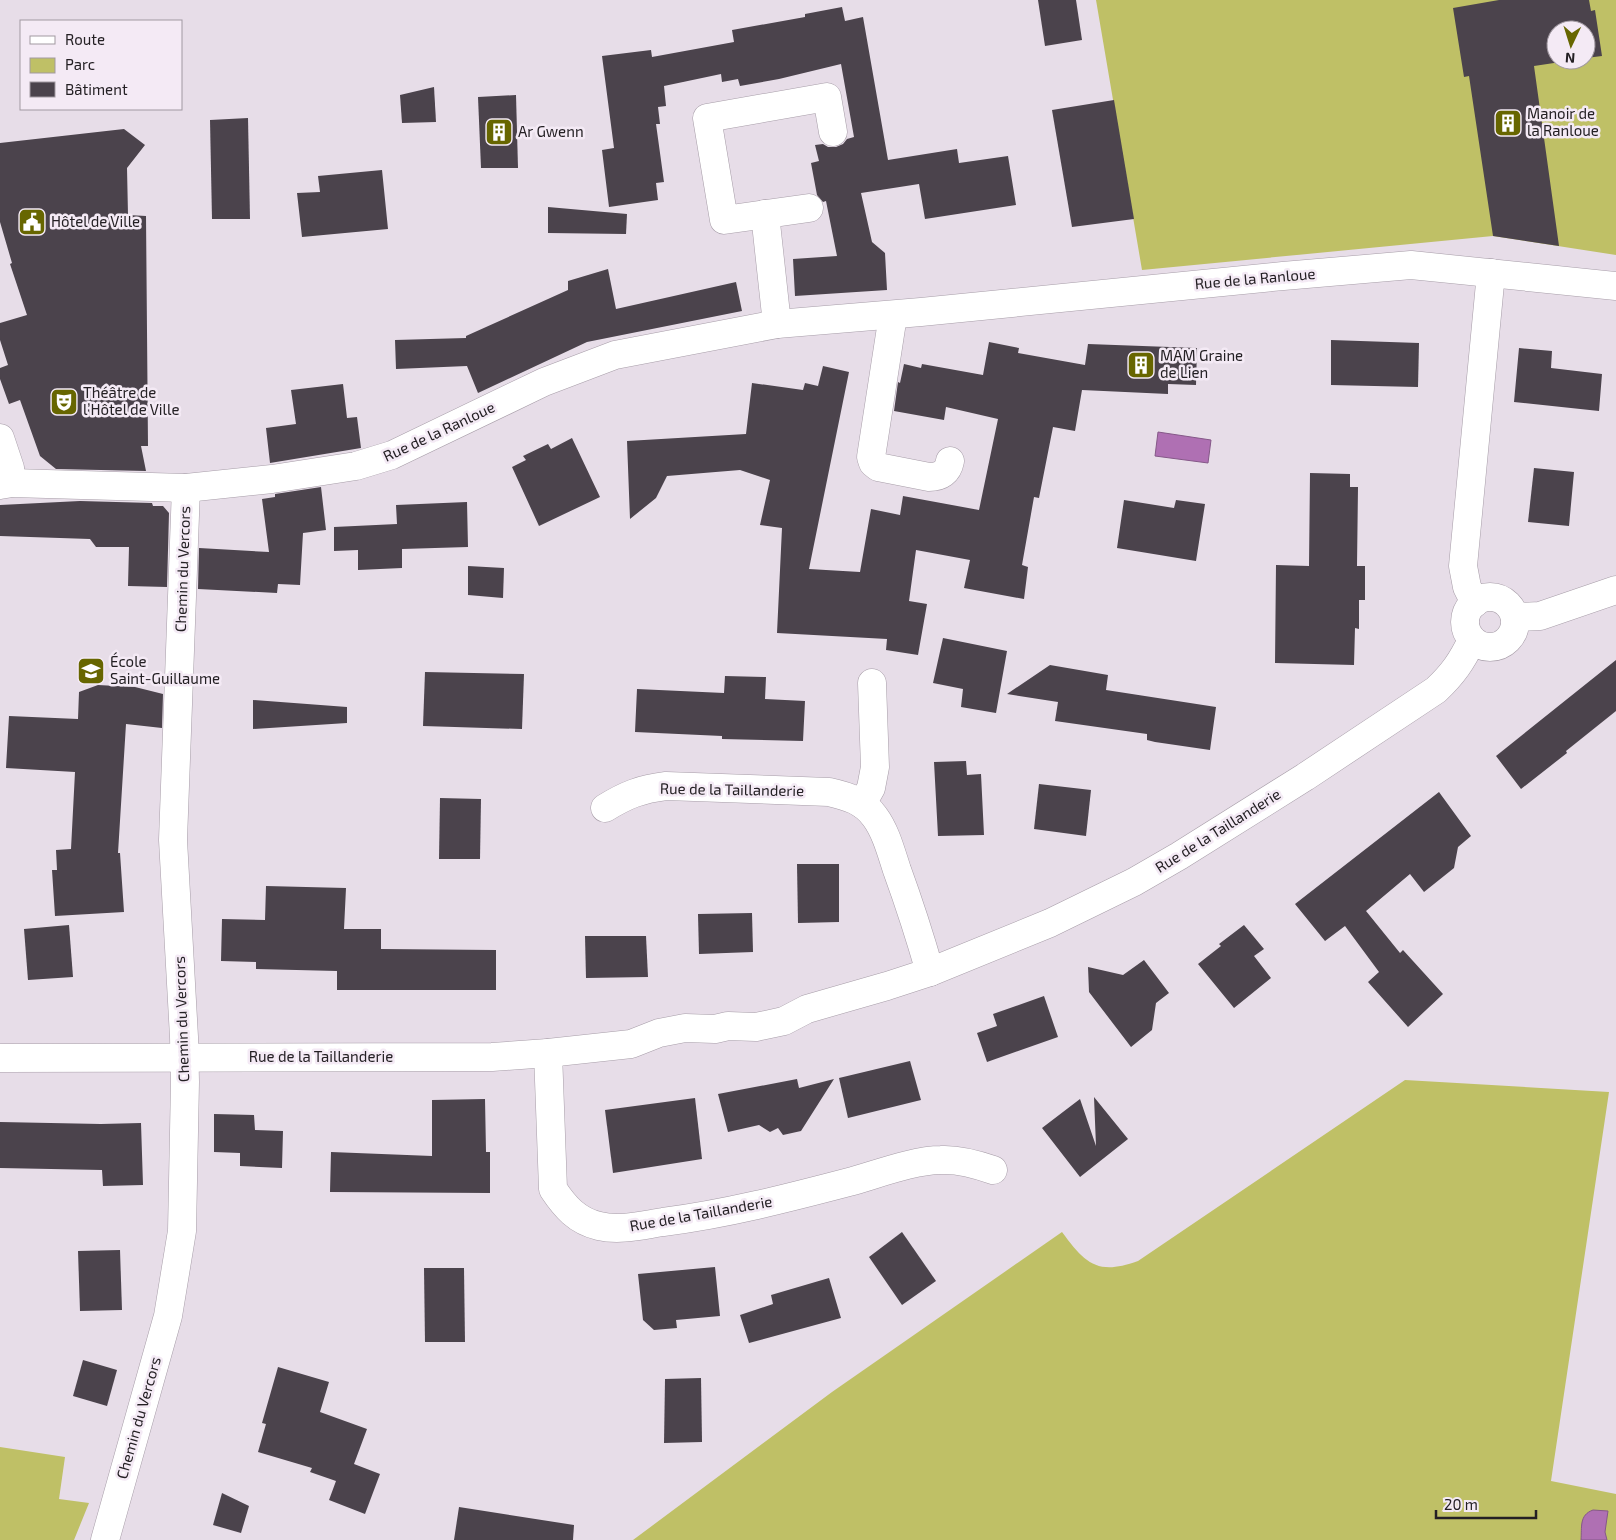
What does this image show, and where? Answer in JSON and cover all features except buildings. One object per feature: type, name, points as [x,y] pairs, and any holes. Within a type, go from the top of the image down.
[{"type":"street","points":[[809,208],[724,220],[707,118],[827,97],[832,132]]},
{"type":"street","points":[[765,214],[777,324]]},
{"type":"street","name":"Rue de la Ranloue","points":[[6,484],[186,488],[308,474],[374,461],[392,455],[544,382],[615,355],[777,324],[893,315],[1411,265],[1616,286]]},
{"type":"street","points":[[1474,603],[1467,587],[1463,566],[1491,273]]},
{"type":"street","points":[[893,315],[870,457],[878,467],[930,477],[937,477],[944,473],[949,468],[950,461]]},
{"type":"street","points":[[0,438],[10,468],[6,484]]},
{"type":"street","name":"Chemin du Vercors","points":[[105,1540],[170,1306],[182,1231],[184,1058],[173,840],[186,488]]},
{"type":"street","points":[[1515,617],[1540,616],[1616,590]]},
{"type":"street","points":[[1490,597],[1506,603],[1512,609],[1515,617],[1513,633],[1508,640],[1494,647],[1486,647],[1472,640],[1468,634],[1465,617],[1474,603],[1482,598],[1490,597]]},
{"type":"street","name":"Rue de la Taillanderie","points":[[0,1058],[492,1057],[631,1044],[659,1033],[685,1028],[756,1027],[784,1021],[807,1008],[930,972],[1082,908],[1134,882],[1305,777],[1436,690],[1460,663],[1472,640]]},
{"type":"street","points":[[862,804],[871,788],[875,767],[872,683]]},
{"type":"street","name":"Rue de la Taillanderie","points":[[605,808],[645,788],[666,786],[829,792],[846,796],[862,804],[874,816],[884,831],[930,972]]},
{"type":"street","name":"Rue de la Taillanderie","points":[[548,1053],[553,1190],[564,1207],[580,1219],[599,1226],[618,1228],[692,1218],[778,1200],[926,1161],[954,1160],[972,1163],[993,1170]]},
{"type":"green space","points":[[1096,0],[1616,0],[1616,255],[1493,236],[1142,270]]},
{"type":"green space","points":[[1405,1080],[1609,1092],[1551,1481],[1616,1494],[1616,1540],[633,1540],[832,1392],[1062,1232],[1078,1252],[1093,1264],[1102,1267],[1112,1267],[1138,1261]]},
{"type":"green space","points":[[0,1447],[65,1457],[59,1499],[89,1503],[74,1540],[0,1540]]},
{"type":"shaded area","points":[[1158,432],[1211,440],[1208,463],[1155,456]]},
{"type":"shaded area","points":[[1593,1510],[1608,1511],[1605,1532],[1607,1540],[1581,1540],[1583,1518]]},
{"type":"place","name":"Manoir de la Ranloue","points":[[1508,123]]},
{"type":"place","name":"Ar Gwenn","points":[[499,132]]},
{"type":"place","name":"Hôtel de Ville","points":[[32,222]]},
{"type":"place","name":"MAM Graine de Lien","points":[[1141,365]]},
{"type":"place","name":"Théâtre de l’Hôtel de Ville","points":[[64,402]]},
{"type":"place","name":"École Saint-Guillaume","points":[[91,671]]}]
